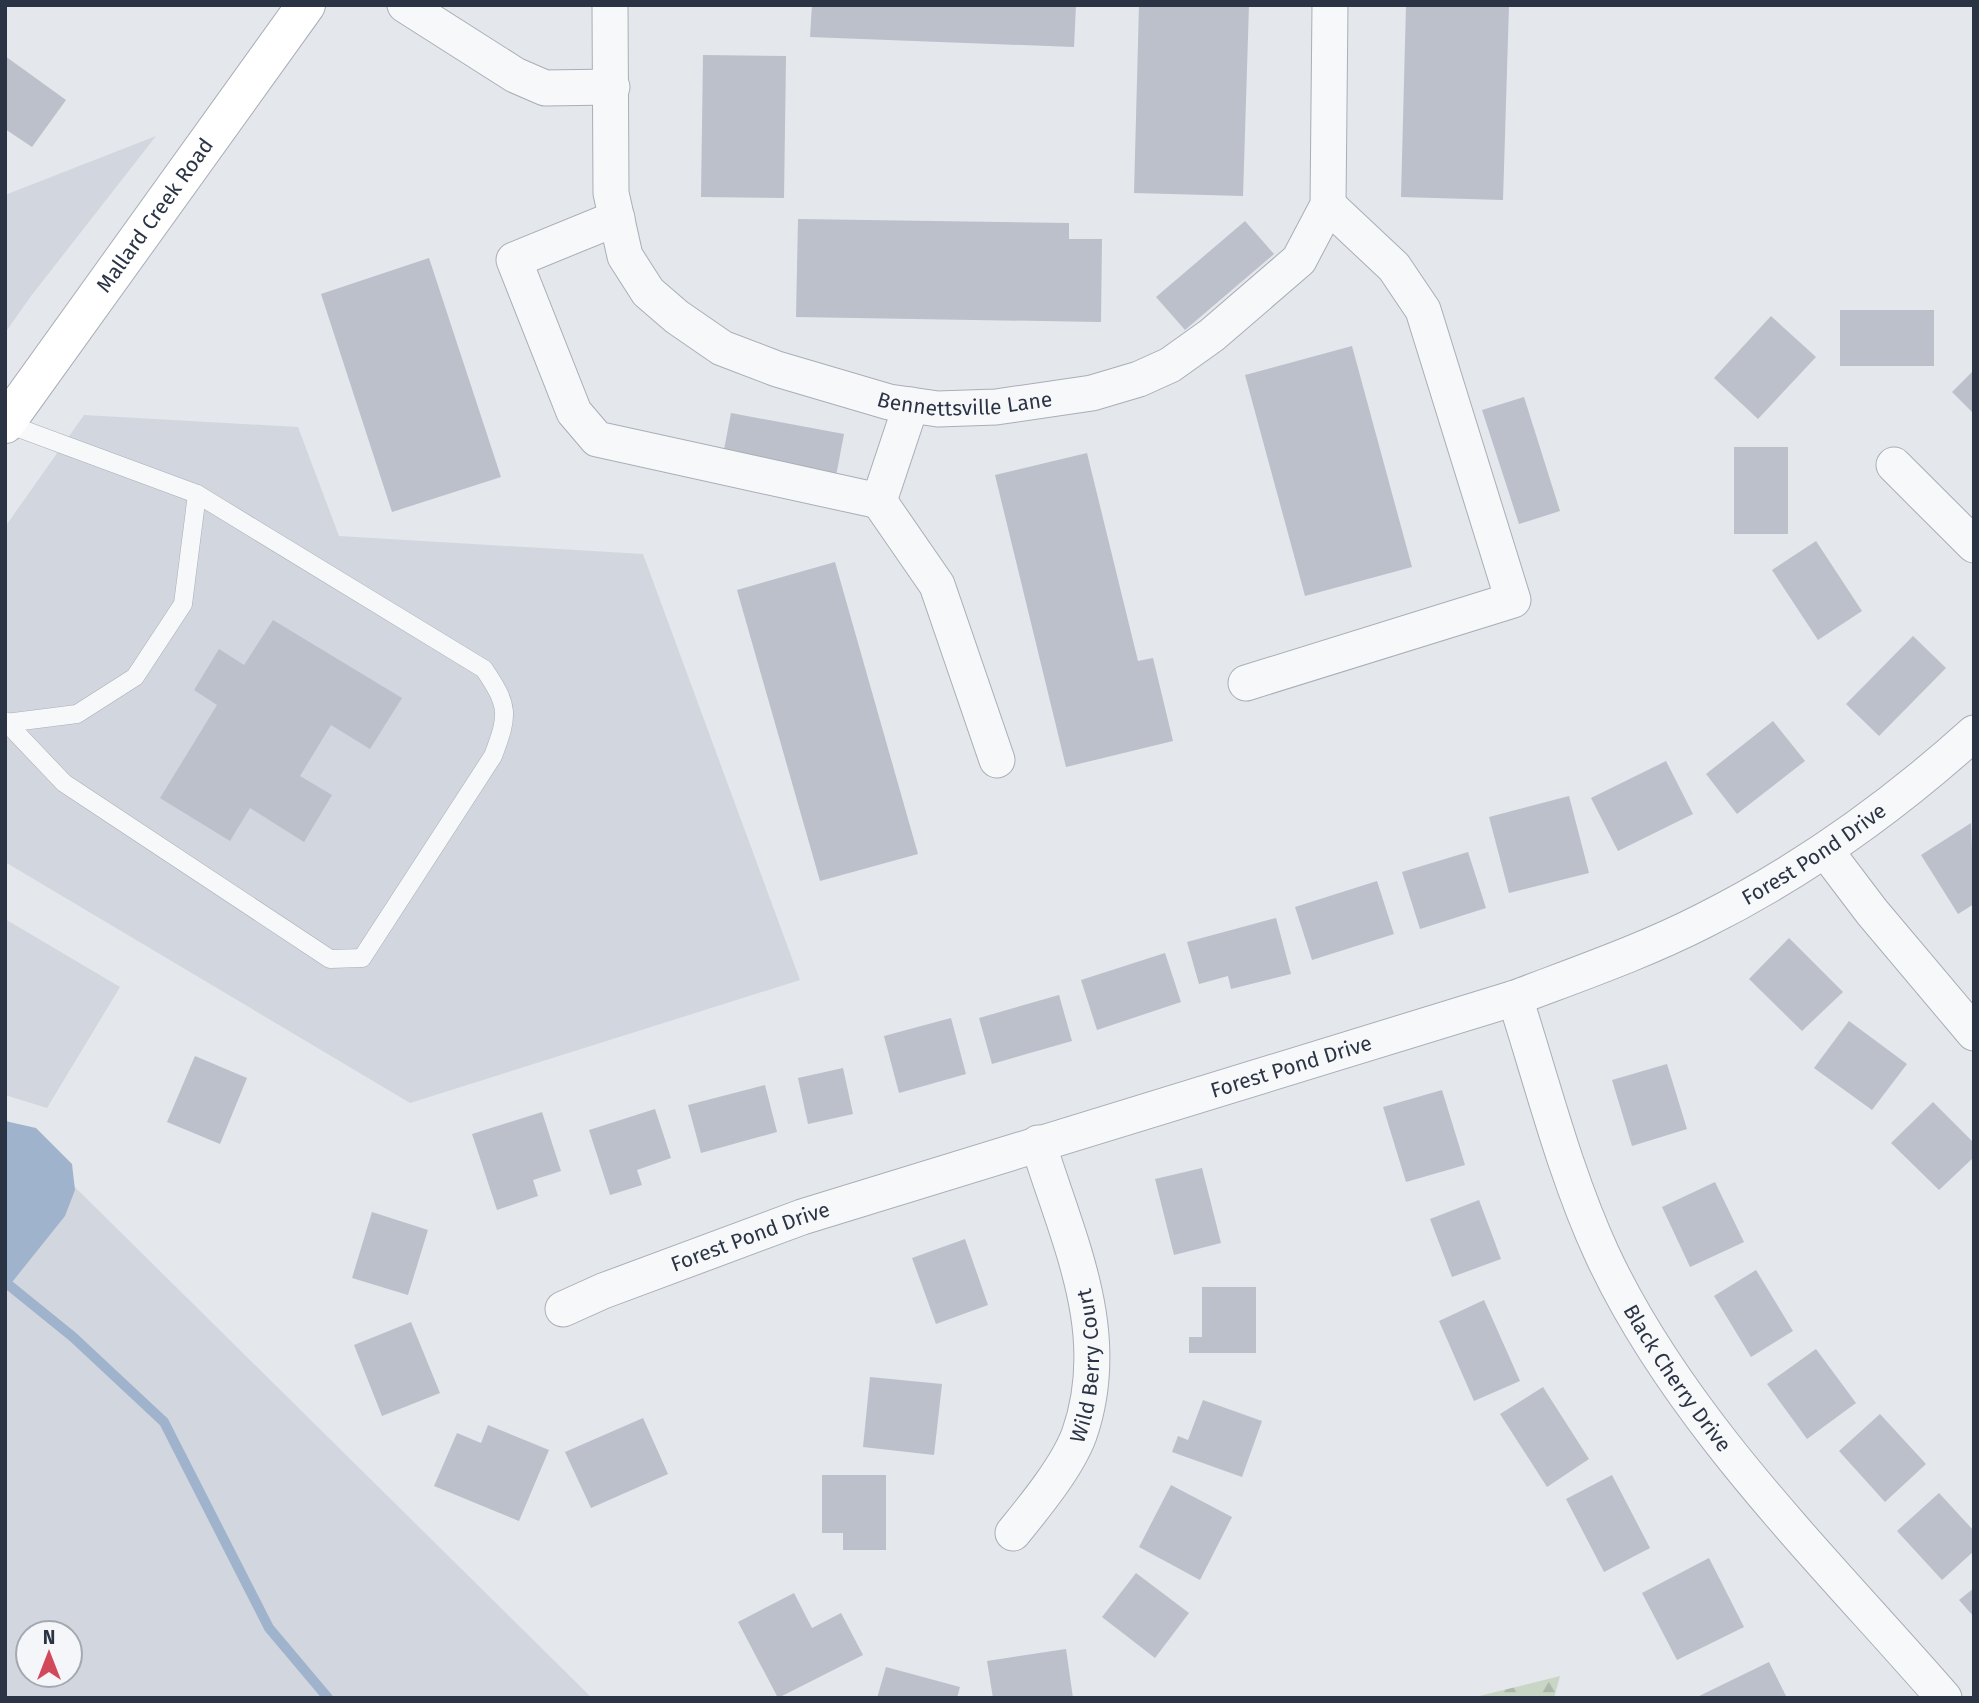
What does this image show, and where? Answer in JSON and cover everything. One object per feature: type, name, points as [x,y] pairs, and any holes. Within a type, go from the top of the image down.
[{"type":"main road","name":"Mallard Creek Road","points":[[5,423],[306,5]]},
{"type":"street","points":[[405,5],[515,75],[545,88],[612,87]]},
{"type":"street","name":"Bennettsville Lane","points":[[610,5],[611,193],[625,256],[648,292],[677,317],[722,348],[777,369],[889,402],[938,409],[996,407],[1092,393],[1139,379],[1170,365],[1212,335],[1299,260],[1328,205],[1330,5]]},
{"type":"street","points":[[1246,683],[1513,600],[1423,310],[1394,267],[1328,205]]},
{"type":"street","points":[[617,218],[514,260],[574,412],[597,439],[879,501],[937,584],[997,760]]},
{"type":"street","points":[[879,501],[911,405]]},
{"type":"street","points":[[1894,465],[1974,545]]},
{"type":"street","name":"Forest Pond Drive","points":[[563,1309],[603,1291],[802,1217],[1515,998],[1631,954],[1704,921],[1825,850],[1888,807],[1974,733]]},
{"type":"street","points":[[1825,850],[1872,912],[1974,1033]]},
{"type":"street","name":"Black Cherry Drive","points":[[1515,998],[1559,1137],[1602,1254],[1645,1331],[1693,1405],[1750,1475],[1944,1698]]},
{"type":"street","name":"Wild Berry Court","points":[[1013,1532],[1041,1498],[1078,1437],[1091,1390],[1094,1353],[1091,1318],[1080,1275],[1038,1143]]},
{"type":"lane","points":[[5,423],[197,494],[485,669],[504,699],[503,729],[493,756],[362,958],[330,960],[64,783],[6,722]]},
{"type":"lane","points":[[6,722],[77,714],[135,677],[183,604],[197,494]]},
{"type":"shaded area","points":[[156,136],[31,296],[5,333],[5,195]]},
{"type":"shaded area","points":[[84,415],[298,427],[339,536],[643,554],[800,980],[410,1103],[5,862],[5,527]]},
{"type":"shaded area","points":[[5,919],[120,987],[47,1108],[5,1095]]},
{"type":"shaded area","points":[[5,1118],[592,1698],[5,1698]]},
{"type":"green space","points":[[1560,1676],[1554,1698],[1471,1698]]},
{"type":"water","points":[[5,1121],[36,1128],[72,1164],[75,1190],[65,1216],[5,1291]]},
{"type":"building","points":[[812,5],[1076,5],[1074,47],[810,37]]},
{"type":"building","points":[[1139,5],[1249,5],[1243,196],[1134,193]]},
{"type":"building","points":[[1406,5],[1509,5],[1503,200],[1401,197]]},
{"type":"building","points":[[703,55],[786,56],[784,198],[701,197]]},
{"type":"building","points":[[5,56],[66,100],[32,147],[5,129]]},
{"type":"building","points":[[798,219],[1069,223],[1069,239],[1102,239],[1101,322],[796,317]]},
{"type":"building","points":[[1245,221],[1274,254],[1185,330],[1156,297]]},
{"type":"building","points":[[429,258],[501,477],[392,512],[321,294]]},
{"type":"building","points":[[1840,310],[1934,310],[1934,366],[1840,366]]},
{"type":"building","points":[[1771,316],[1816,357],[1758,419],[1714,378]]},
{"type":"building","points":[[1352,346],[1412,567],[1305,596],[1245,375]]},
{"type":"building","points":[[1974,370],[1974,414],[1952,392]]},
{"type":"building","points":[[1524,397],[1560,511],[1519,524],[1482,410]]},
{"type":"building","points":[[731,413],[844,434],[836,476],[723,455]]},
{"type":"building","points":[[1734,447],[1788,447],[1788,534],[1734,534]]},
{"type":"building","points":[[1087,453],[1138,661],[1153,658],[1173,741],[1066,767],[995,475]]},
{"type":"building","points":[[1816,541],[1862,611],[1818,640],[1772,570]]},
{"type":"building","points":[[835,562],[918,854],[820,881],[737,590]]},
{"type":"building","points":[[273,620],[402,698],[370,749],[331,725],[300,776],[332,795],[304,842],[250,808],[230,841],[160,798],[217,705],[194,690],[219,649],[244,665]]},
{"type":"building","points":[[1913,636],[1946,668],[1879,736],[1846,704]]},
{"type":"building","points":[[1773,721],[1805,761],[1737,814],[1706,774]]},
{"type":"building","points":[[1666,761],[1693,814],[1618,851],[1591,798]]},
{"type":"building","points":[[1569,796],[1589,873],[1509,893],[1489,817]]},
{"type":"building","points":[[1971,823],[1974,904],[1958,914],[1921,855]]},
{"type":"building","points":[[1468,852],[1486,908],[1420,929],[1402,872]]},
{"type":"building","points":[[1377,881],[1394,934],[1312,960],[1295,907]]},
{"type":"building","points":[[1276,918],[1291,974],[1231,989],[1228,976],[1199,984],[1187,942]]},
{"type":"building","points":[[1789,938],[1843,992],[1802,1031],[1749,979]]},
{"type":"building","points":[[1165,953],[1181,1002],[1097,1030],[1081,980]]},
{"type":"building","points":[[1059,995],[1072,1041],[992,1064],[979,1018]]},
{"type":"building","points":[[951,1018],[966,1074],[899,1093],[884,1036]]},
{"type":"building","points":[[1849,1021],[1907,1064],[1872,1110],[1814,1068]]},
{"type":"building","points":[[195,1056],[247,1078],[220,1144],[167,1122]]},
{"type":"building","points":[[1667,1064],[1687,1129],[1632,1146],[1612,1080]]},
{"type":"building","points":[[843,1068],[853,1114],[808,1124],[798,1078]]},
{"type":"building","points":[[765,1085],[777,1132],[701,1153],[688,1105]]},
{"type":"building","points":[[1442,1090],[1465,1165],[1406,1182],[1383,1107]]},
{"type":"building","points":[[1933,1102],[1974,1143],[1974,1157],[1939,1190],[1891,1143]]},
{"type":"building","points":[[655,1109],[671,1158],[637,1170],[642,1185],[610,1195],[589,1130]]},
{"type":"building","points":[[542,1112],[561,1171],[533,1180],[538,1196],[497,1210],[472,1134]]},
{"type":"building","points":[[1202,1168],[1221,1243],[1174,1255],[1155,1179]]},
{"type":"building","points":[[1715,1182],[1744,1242],[1690,1267],[1662,1207]]},
{"type":"building","points":[[1479,1200],[1501,1259],[1452,1277],[1430,1219]]},
{"type":"building","points":[[372,1212],[428,1230],[408,1295],[352,1278]]},
{"type":"building","points":[[965,1239],[988,1305],[936,1324],[912,1258]]},
{"type":"building","points":[[1756,1270],[1793,1331],[1751,1357],[1714,1296]]},
{"type":"building","points":[[1202,1287],[1256,1287],[1256,1353],[1189,1353],[1189,1337],[1202,1337]]},
{"type":"building","points":[[1484,1300],[1520,1381],[1474,1401],[1439,1321]]},
{"type":"building","points":[[411,1322],[440,1393],[382,1416],[354,1345]]},
{"type":"building","points":[[1816,1349],[1856,1403],[1807,1439],[1767,1384]]},
{"type":"building","points":[[870,1377],[942,1384],[934,1455],[863,1447]]},
{"type":"building","points":[[1543,1387],[1589,1459],[1547,1487],[1500,1414]]},
{"type":"building","points":[[1203,1400],[1262,1421],[1242,1477],[1172,1452],[1178,1436],[1188,1440]]},
{"type":"building","points":[[1880,1414],[1926,1464],[1885,1502],[1839,1451]]},
{"type":"building","points":[[643,1418],[668,1474],[591,1508],[565,1452]]},
{"type":"building","points":[[488,1425],[549,1450],[519,1521],[434,1486],[457,1433],[481,1443]]},
{"type":"building","points":[[822,1475],[886,1475],[886,1550],[843,1550],[843,1533],[822,1533]]},
{"type":"building","points":[[1612,1475],[1650,1548],[1604,1572],[1566,1499]]},
{"type":"building","points":[[1171,1485],[1232,1517],[1200,1580],[1139,1547]]},
{"type":"building","points":[[1939,1493],[1974,1531],[1974,1551],[1942,1580],[1897,1531]]},
{"type":"building","points":[[1709,1558],[1744,1627],[1677,1660],[1642,1593]]},
{"type":"building","points":[[1136,1573],[1189,1613],[1155,1658],[1102,1617]]},
{"type":"building","points":[[1974,1588],[1974,1617],[1959,1600]]},
{"type":"building","points":[[794,1593],[812,1628],[841,1613],[863,1655],[778,1698],[738,1622]]},
{"type":"building","points":[[1066,1649],[1073,1698],[993,1698],[987,1661]]},
{"type":"building","points":[[1769,1662],[1787,1698],[1695,1698]]},
{"type":"building","points":[[886,1667],[960,1687],[957,1698],[877,1698]]},
{"type":"waterway","points":[[10,1286],[73,1337],[164,1422],[269,1628],[328,1698]]}]
